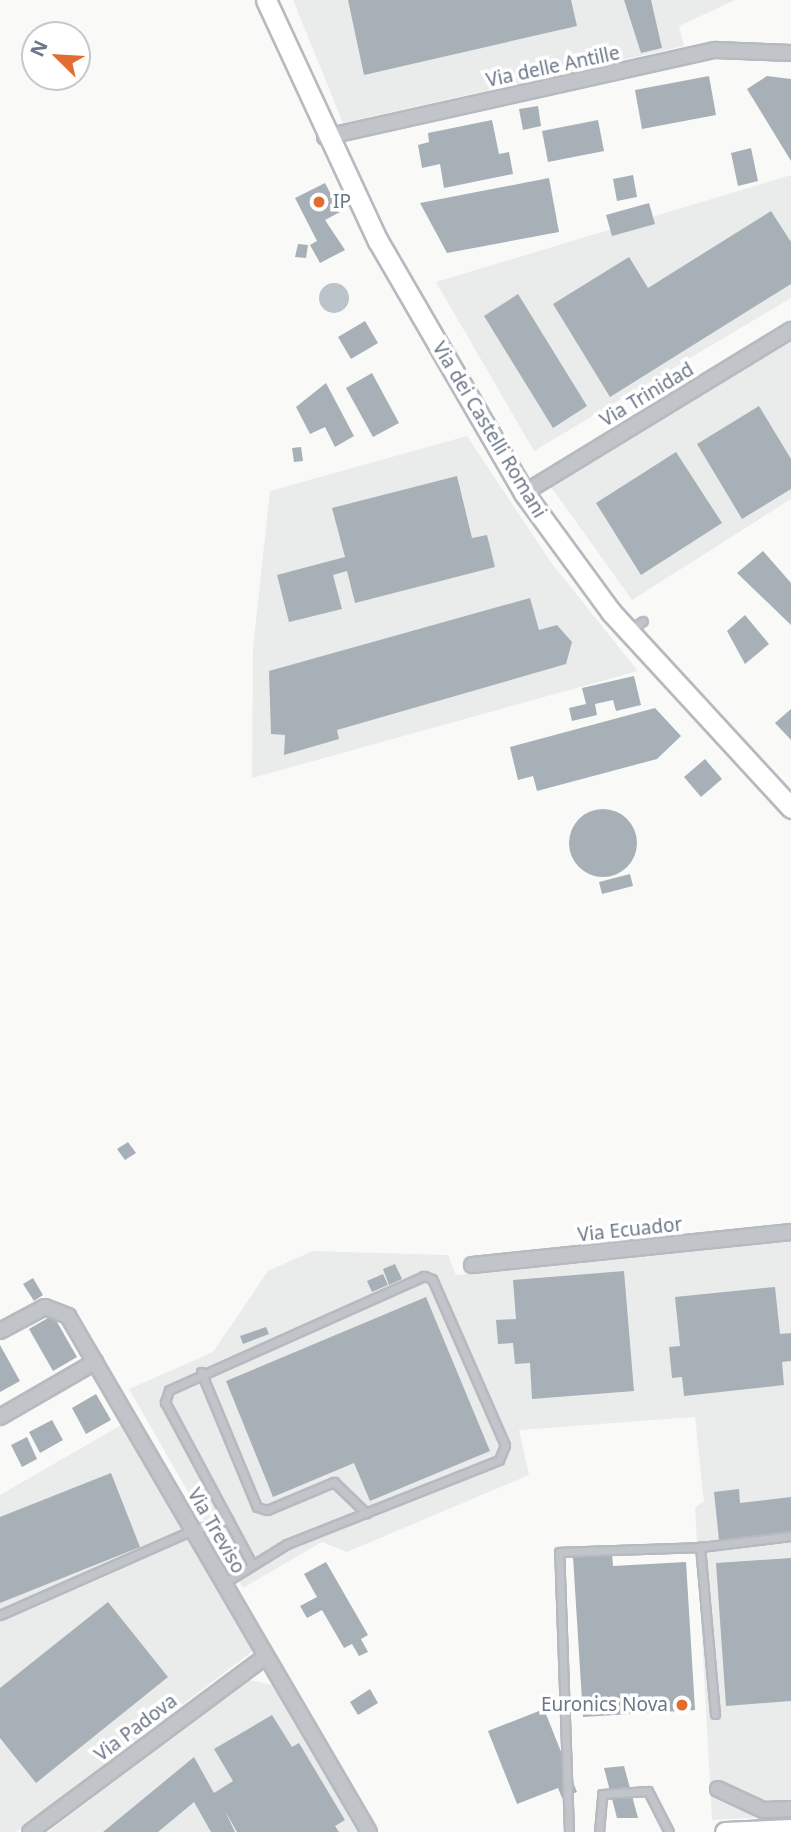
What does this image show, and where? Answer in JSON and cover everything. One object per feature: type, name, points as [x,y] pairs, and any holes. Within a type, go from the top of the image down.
[{"type":"main road","name":"Via dei Castelli Romani","points":[[265,0],[325,137],[524,493],[791,808]]},
{"type":"main road","points":[[725,1832],[791,1829]]},
{"type":"street","name":"Via delle Antille","points":[[325,137],[715,51],[791,53]]},
{"type":"street","name":"Via Trinidad","points":[[524,493],[791,330]]},
{"type":"street","name":"Via Ecuador","points":[[472,1265],[791,1232]]},
{"type":"street","name":"Via Treviso","points":[[0,1331],[53,1306],[68,1316],[369,1832]]},
{"type":"street","points":[[0,1417],[95,1362]]},
{"type":"street","name":"Via Padova","points":[[30,1832],[266,1656]]},
{"type":"street","points":[[718,1789],[763,1810],[791,1808]]},
{"type":"lane","points":[[224,1583],[252,1564],[366,1513],[493,1465],[503,1454],[439,1284],[424,1276],[176,1383],[165,1402],[252,1564]]},
{"type":"lane","points":[[201,1372],[257,1507],[267,1510],[334,1482],[366,1513]]},
{"type":"lane","points":[[0,1615],[193,1530],[229,1520]]},
{"type":"lane","points":[[569,1832],[559,1552],[701,1547],[791,1536]]},
{"type":"lane","points":[[701,1547],[715,1714]]},
{"type":"lane","points":[[599,1832],[602,1794],[648,1791],[669,1832]]},
{"type":"shaded area","points":[[293,0],[735,0],[679,26],[684,46],[343,123]]},
{"type":"shaded area","points":[[791,175],[791,298],[534,451],[436,282]]},
{"type":"shaded area","points":[[334,283],[345,287],[349,298],[345,309],[334,313],[323,309],[319,298],[323,287]]},
{"type":"shaded area","points":[[791,338],[791,499],[632,600],[549,484]]},
{"type":"shaded area","points":[[467,436],[550,561],[638,671],[252,778],[253,648],[270,491]]},
{"type":"shaded area","points":[[791,1241],[791,1816],[712,1820],[695,1507],[704,1502],[695,1417],[519,1430],[529,1475],[347,1552],[322,1542],[243,1588],[129,1389],[213,1352],[268,1271],[313,1251],[448,1255],[456,1275]]},
{"type":"shaded area","points":[[123,1424],[254,1650],[16,1832],[0,1832],[0,1495]]},
{"type":"shaded area","points":[[249,1680],[273,1685],[357,1832],[48,1832]]},
{"type":"building","points":[[348,0],[571,0],[577,26],[364,75]]},
{"type":"building","points":[[624,0],[651,0],[662,48],[641,53]]},
{"type":"building","points":[[709,76],[716,115],[642,129],[635,90]]},
{"type":"building","points":[[767,76],[791,79],[791,161],[747,89]]},
{"type":"building","points":[[538,106],[541,126],[523,130],[519,109]]},
{"type":"building","points":[[492,120],[499,154],[509,152],[513,174],[444,188],[440,164],[422,168],[418,145],[429,142],[428,133]]},
{"type":"building","points":[[598,120],[604,151],[548,162],[542,131]]},
{"type":"building","points":[[751,148],[758,181],[738,186],[731,153]]},
{"type":"building","points":[[633,175],[637,197],[617,201],[613,179]]},
{"type":"building","points":[[549,178],[559,232],[447,253],[420,203]]},
{"type":"building","points":[[325,183],[340,212],[325,220],[345,250],[320,263],[310,245],[317,241],[295,198]]},
{"type":"building","points":[[649,203],[655,224],[612,236],[606,215]]},
{"type":"building","points":[[771,211],[791,242],[791,284],[610,397],[553,304],[629,257],[648,288]]},
{"type":"building","points":[[298,244],[308,245],[306,258],[295,257]]},
{"type":"building","points":[[518,294],[587,406],[553,428],[484,316]]},
{"type":"building","points":[[365,321],[378,343],[351,359],[338,337]]},
{"type":"building","points":[[372,373],[399,423],[373,437],[346,388]]},
{"type":"building","points":[[326,383],[354,436],[335,447],[325,427],[310,434],[296,407]]},
{"type":"building","points":[[759,406],[791,459],[791,489],[742,519],[697,444]]},
{"type":"building","points":[[301,447],[303,461],[294,462],[292,448]]},
{"type":"building","points":[[676,452],[722,523],[641,575],[596,503]]},
{"type":"building","points":[[457,476],[472,538],[487,535],[495,567],[355,603],[347,571],[333,575],[342,609],[289,622],[277,575],[345,557],[332,508]]},
{"type":"building","points":[[763,551],[791,583],[791,625],[737,573]]},
{"type":"building","points":[[530,598],[539,630],[557,625],[572,642],[566,664],[337,730],[339,739],[284,755],[285,735],[271,734],[269,671]]},
{"type":"building","points":[[745,615],[769,644],[745,664],[727,631]]},
{"type":"building","points":[[634,676],[641,705],[616,711],[613,700],[595,704],[597,715],[572,721],[569,708],[586,704],[582,688]]},
{"type":"building","points":[[655,708],[681,736],[657,759],[537,791],[533,776],[518,780],[510,747]]},
{"type":"building","points":[[791,709],[791,740],[775,723]]},
{"type":"building","points":[[705,759],[722,779],[701,797],[684,777]]},
{"type":"building","points":[[603,809],[616,812],[627,819],[634,830],[637,843],[634,856],[627,867],[616,874],[603,877],[590,874],[579,867],[572,856],[569,843],[572,830],[579,819],[590,812]]},
{"type":"building","points":[[630,874],[633,886],[602,894],[599,882]]},
{"type":"building","points":[[128,1142],[136,1153],[125,1160],[117,1149]]},
{"type":"building","points":[[395,1264],[402,1279],[389,1285],[383,1269]]},
{"type":"building","points":[[624,1271],[634,1391],[532,1399],[530,1363],[515,1364],[513,1343],[498,1344],[496,1320],[516,1319],[513,1280]]},
{"type":"building","points":[[383,1274],[388,1285],[372,1292],[367,1281]]},
{"type":"building","points":[[33,1278],[43,1295],[34,1301],[23,1284]]},
{"type":"building","points":[[775,1287],[780,1334],[791,1333],[791,1361],[782,1362],[784,1385],[684,1396],[682,1377],[672,1378],[669,1347],[680,1346],[675,1297]]},
{"type":"building","points":[[426,1297],[490,1451],[370,1501],[354,1463],[273,1497],[226,1381]]},
{"type":"building","points":[[53,1315],[77,1357],[53,1371],[29,1329]]},
{"type":"building","points":[[266,1327],[269,1334],[243,1344],[240,1336]]},
{"type":"building","points":[[0,1345],[20,1381],[0,1392]]},
{"type":"building","points":[[96,1394],[111,1420],[86,1434],[72,1408]]},
{"type":"building","points":[[52,1420],[63,1440],[40,1453],[29,1432]]},
{"type":"building","points":[[27,1437],[37,1459],[22,1467],[11,1445]]},
{"type":"building","points":[[111,1473],[140,1547],[0,1603],[0,1517]]},
{"type":"building","points":[[739,1489],[740,1503],[791,1497],[791,1532],[719,1540],[714,1492]]},
{"type":"building","points":[[612,1554],[613,1566],[686,1562],[695,1710],[583,1717],[573,1557]]},
{"type":"building","points":[[791,1558],[791,1701],[726,1706],[716,1563]]},
{"type":"building","points":[[326,1562],[368,1635],[361,1639],[368,1652],[359,1656],[352,1644],[344,1648],[322,1610],[307,1618],[300,1606],[317,1597],[304,1574]]},
{"type":"building","points":[[108,1602],[168,1677],[36,1783],[0,1738],[0,1688]]},
{"type":"building","points":[[370,1689],[378,1703],[358,1715],[350,1702]]},
{"type":"building","points":[[544,1709],[577,1792],[562,1798],[558,1788],[517,1804],[488,1731]]},
{"type":"building","points":[[272,1715],[292,1747],[299,1743],[345,1820],[335,1826],[339,1832],[237,1832],[225,1811],[235,1832],[211,1832],[194,1802],[158,1832],[103,1832],[194,1757],[214,1793],[233,1781],[214,1749]]},
{"type":"building","points":[[624,1766],[638,1818],[617,1818],[604,1768]]},
{"type":"place","name":"IP","points":[[319,202]]},
{"type":"place","name":"Euronics Nova","points":[[682,1705]]}]
